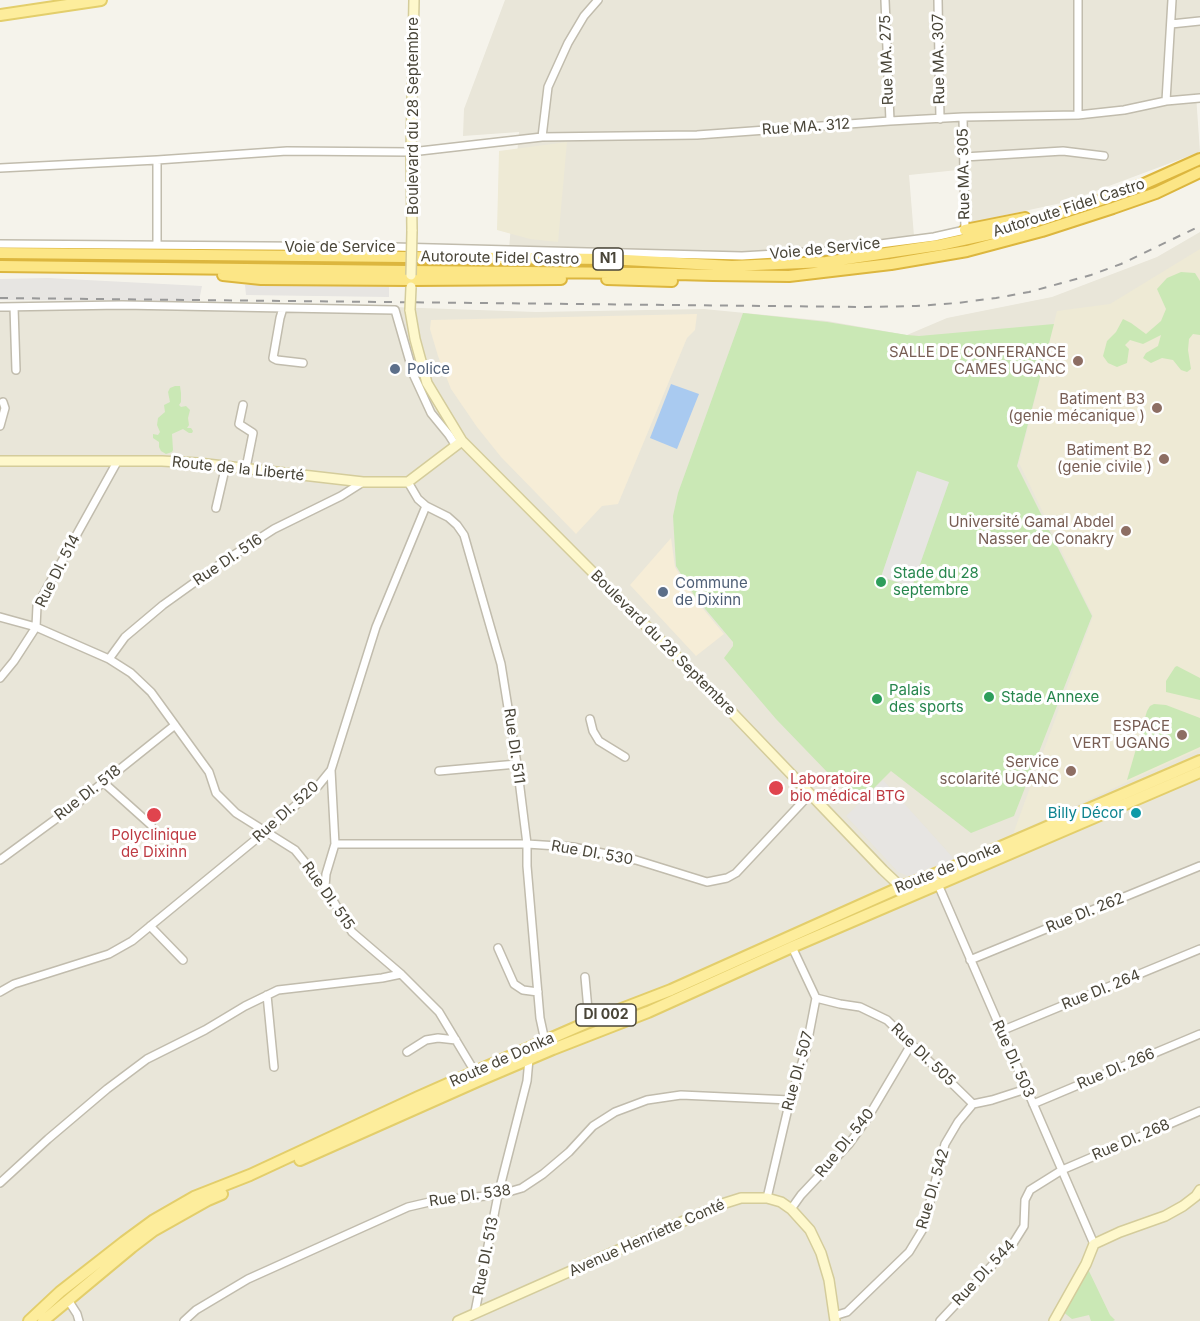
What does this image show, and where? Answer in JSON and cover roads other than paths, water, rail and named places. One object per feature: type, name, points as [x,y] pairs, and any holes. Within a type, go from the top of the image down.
[{"type":"highway","name":"Autoroute Fidel Castro","points":[[0,253],[608,259],[702,265],[781,265],[826,262],[940,245],[1009,230],[1107,198],[1200,159]]},
{"type":"highway","name":"Autoroute Fidel Castro","points":[[0,266],[789,276],[891,264],[967,251],[1042,231],[1113,208],[1200,172]]},
{"type":"highway","points":[[965,230],[1047,214],[1107,198]]},
{"type":"highway","points":[[151,267],[261,279],[695,281],[789,276]]},
{"type":"main road","points":[[0,15],[101,0]]},
{"type":"main road","name":"Boulevard du 28 Septembre","points":[[414,0],[410,310],[427,383],[459,443],[724,704],[901,887],[908,897]]},
{"type":"main road","points":[[408,482],[459,443]]},
{"type":"main road","name":"Route de la Liberté","points":[[0,461],[162,461],[225,465],[363,482],[408,482]]},
{"type":"main road","name":"Route de Donka","points":[[39,1319],[68,1300],[146,1236],[208,1200],[561,1045],[648,1012],[908,897],[972,860],[1200,761]]},
{"type":"main road","name":"Route de Donka","points":[[39,1319],[60,1292],[154,1220],[194,1197],[259,1171],[545,1041],[671,990],[901,887],[936,879],[1200,772]]},
{"type":"main road","points":[[1054,1321],[1086,1264],[1094,1244],[1165,1216],[1183,1206],[1200,1190]]},
{"type":"main road","name":"Avenue Henriette Conté","points":[[458,1321],[722,1204],[741,1198],[767,1198],[781,1202],[791,1209],[810,1230],[821,1253],[829,1280],[834,1319]]},
{"type":"street","points":[[542,137],[548,87],[568,43],[584,16],[597,0]]},
{"type":"street","name":"Rue MA. 275","points":[[885,0],[890,121]]},
{"type":"street","name":"Rue MA. 307","points":[[938,0],[940,119]]},
{"type":"street","points":[[1078,0],[1078,115]]},
{"type":"street","points":[[1166,101],[1172,0]]},
{"type":"street","points":[[1172,24],[1200,21]]},
{"type":"street","name":"Rue MA. 312","points":[[0,168],[287,151],[411,152],[542,137],[705,135],[963,117],[1078,115],[1200,98]]},
{"type":"street","name":"Rue MA. 305","points":[[963,117],[965,230]]},
{"type":"street","points":[[964,158],[1063,151],[1104,156]]},
{"type":"street","points":[[157,160],[157,245]]},
{"type":"street","name":"Voie de Service","points":[[0,244],[404,247],[760,256],[837,250],[934,237],[965,230]]},
{"type":"street","points":[[0,306],[122,305],[395,310],[414,376],[430,413],[459,443]]},
{"type":"street","points":[[14,307],[16,370]]},
{"type":"street","points":[[283,308],[273,358],[303,363]]},
{"type":"street","points":[[0,426],[3,402]]},
{"type":"street","points":[[243,405],[239,424],[253,433],[246,468]]},
{"type":"street","name":"Rue DI. 514","points":[[0,678],[36,627],[37,606],[117,462]]},
{"type":"street","points":[[216,508],[225,465]]},
{"type":"street","name":"Rue DI. 516","points":[[109,659],[125,637],[223,562],[274,529],[341,496],[363,482]]},
{"type":"street","name":"Rue DI. 511","points":[[408,482],[418,499],[426,506],[448,517],[464,535],[501,664],[527,844],[540,1018],[545,1041]]},
{"type":"street","name":"Rue DI. 520","points":[[0,992],[14,984],[109,954],[132,941],[318,786],[331,770],[375,627],[426,506]]},
{"type":"street","name":"Rue DI. 515","points":[[0,617],[36,627],[109,659],[131,673],[151,692],[209,772],[216,792],[236,813],[295,850],[325,887],[352,932],[401,974],[439,1012],[475,1072]]},
{"type":"street","points":[[590,718],[593,731],[599,741],[625,757]]},
{"type":"street","name":"Rue DI. 518","points":[[0,860],[175,724]]},
{"type":"street","points":[[439,771],[517,764]]},
{"type":"street","points":[[325,887],[326,874],[335,844],[331,770]]},
{"type":"street","points":[[103,782],[151,825]]},
{"type":"street","name":"Rue DI. 530","points":[[335,844],[527,844],[573,847],[636,860],[707,882],[727,878],[736,873],[810,794]]},
{"type":"street","name":"Rue DI. 262","points":[[970,960],[1200,866]]},
{"type":"street","name":"Rue DI. 503","points":[[936,879],[1094,1244]]},
{"type":"street","points":[[150,926],[183,960]]},
{"type":"street","points":[[792,947],[816,998]]},
{"type":"street","points":[[498,948],[514,984],[523,990],[538,992]]},
{"type":"street","name":"Rue DI. 264","points":[[1001,1031],[1200,949]]},
{"type":"street","points":[[0,1183],[107,1089],[147,1059],[267,995],[278,990],[401,974]]},
{"type":"street","points":[[585,977],[588,1010],[593,1020]]},
{"type":"street","points":[[267,995],[273,1066]]},
{"type":"street","name":"Rue DI. 505","points":[[816,998],[860,1007],[887,1020],[973,1104]]},
{"type":"street","name":"Rue DI. 507","points":[[767,1198],[790,1100],[806,1050],[816,998]]},
{"type":"street","name":"Rue DI. 266","points":[[1033,1104],[1200,1034]]},
{"type":"street","points":[[407,1052],[426,1040],[438,1038],[456,1040]]},
{"type":"street","name":"Rue DI. 540","points":[[791,1209],[801,1195],[849,1144],[867,1119],[912,1043]]},
{"type":"street","name":"Rue DI. 513","points":[[470,1316],[527,1081],[529,1059]]},
{"type":"street","points":[[973,1104],[1026,1089]]},
{"type":"street","name":"Rue DI. 538","points":[[184,1321],[196,1310],[248,1279],[408,1207],[438,1200],[498,1195],[522,1188],[569,1152],[593,1126],[615,1112],[647,1100],[681,1095],[790,1100]]},
{"type":"street","name":"Rue DI. 542","points":[[834,1319],[847,1312],[909,1252],[923,1229],[945,1144],[958,1122],[973,1104]]},
{"type":"street","name":"Rue DI. 268","points":[[1062,1170],[1200,1111]]},
{"type":"street","name":"Rue DI. 544","points":[[940,1321],[1014,1242],[1024,1226],[1025,1200],[1030,1190],[1062,1170]]},
{"type":"street","points":[[68,1300],[79,1321]]},
{"type":"water","points":[[671,384],[699,394],[677,449],[650,438]]},
{"type":"railway","points":[[0,298],[916,306],[996,298],[1029,292],[1091,275],[1121,264],[1200,226]]},
{"type":"place","name":"SALLE DE CONFERANCE CAMES UGANC","points":[[1078,361]]},
{"type":"place","name":"Police","points":[[395,369]]},
{"type":"place","name":"Batiment B3 (genie mécanique )","points":[[1157,408]]},
{"type":"place","name":"Batiment B2 (genie civile )","points":[[1164,459]]},
{"type":"place","name":"Université Gamal Abdel Nasser de Conakry","points":[[1126,531]]},
{"type":"place","name":"Stade du 28 septembre","points":[[881,582]]},
{"type":"place","name":"Commune de Dixinn","points":[[663,592]]},
{"type":"place","name":"Stade Annexe","points":[[989,697]]},
{"type":"place","name":"Palais des sports","points":[[877,699]]},
{"type":"place","name":"ESPACE VERT UGANG","points":[[1182,735]]},
{"type":"place","name":"Service scolarité UGANC","points":[[1071,771]]},
{"type":"place","name":"Laboratoire bio médical BTG","points":[[776,788]]},
{"type":"place","name":"Billy Décor","points":[[1136,813]]},
{"type":"place","name":"Polyclinique de Dixinn","points":[[154,815]]}]
